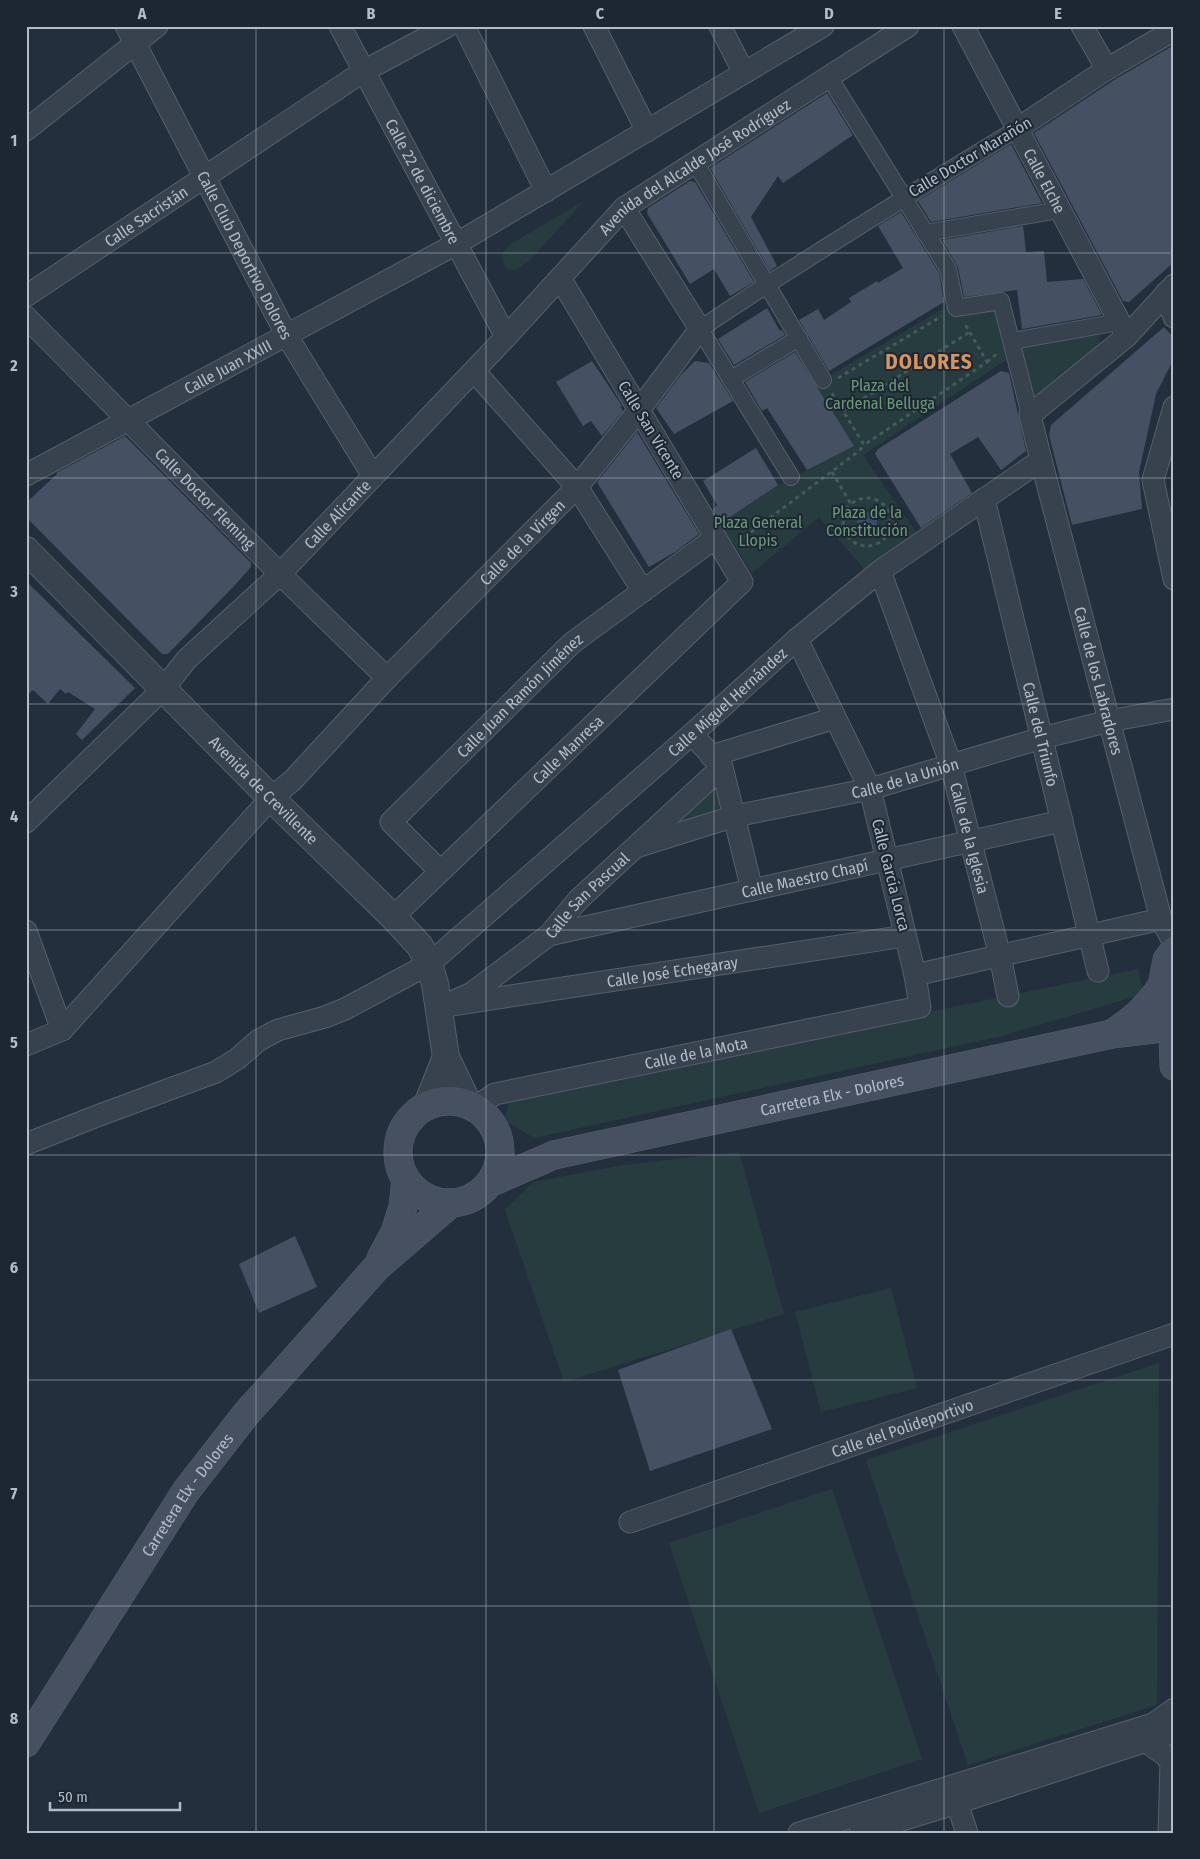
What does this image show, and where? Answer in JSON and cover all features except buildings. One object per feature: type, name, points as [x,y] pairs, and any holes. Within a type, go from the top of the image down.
[{"type":"main road","points":[[1112,1034],[1134,1019],[1147,1007],[1162,986],[1167,960],[1174,951]]},
{"type":"main road","points":[[1162,986],[1173,1030],[1174,1066]]},
{"type":"main road","name":"Carretera Elx - Dolores","points":[[492,1182],[554,1155],[1112,1034],[1173,1030]]},
{"type":"main road","points":[[448,1101],[472,1106],[489,1119],[498,1135],[500,1159],[492,1182],[474,1197],[452,1203],[434,1201],[418,1192],[406,1179],[399,1159],[400,1138],[406,1125],[415,1114],[426,1107],[448,1101]]},
{"type":"main road","name":"Carretera Elx - Dolores","points":[[498,1135],[525,1150],[554,1155]]},
{"type":"main road","name":"Carretera Elx - Dolores","points":[[376,1268],[395,1232],[403,1207],[406,1179]]},
{"type":"main road","name":"Carretera Elx - Dolores","points":[[26,1743],[186,1491],[246,1414],[376,1268],[452,1203]]},
{"type":"street","points":[[26,130],[131,35],[157,26]]},
{"type":"street","name":"Calle 22 de diciembre","points":[[340,26],[506,337]]},
{"type":"street","name":"Calle Sacristán","points":[[26,296],[364,71],[448,26]]},
{"type":"street","points":[[464,26],[546,192]]},
{"type":"street","points":[[594,26],[647,131]]},
{"type":"street","points":[[720,26],[744,74]]},
{"type":"street","points":[[456,244],[823,26]]},
{"type":"street","name":"Avenida del Alcalde José Rodríguez","points":[[506,337],[624,208],[908,26]]},
{"type":"street","name":"Calle Elche","points":[[963,26],[1123,329]]},
{"type":"street","points":[[1082,26],[1107,69]]},
{"type":"street","name":"Calle Doctor Marañón","points":[[767,284],[904,197],[1017,129],[1107,69],[1174,30]]},
{"type":"street","name":"Calle Club Deportivo Dolores","points":[[131,35],[287,336],[373,476]]},
{"type":"street","points":[[829,77],[948,268],[956,308],[1001,301],[1030,415],[1123,329],[1170,289]]},
{"type":"street","points":[[695,162],[825,382]]},
{"type":"street","points":[[624,208],[791,477]]},
{"type":"street","points":[[925,233],[1059,210]]},
{"type":"street","name":"Calle Juan XXIII","points":[[26,475],[456,244]]},
{"type":"street","name":"Calle San Vicente","points":[[560,278],[639,410],[724,541],[742,582]]},
{"type":"street","name":"Calle de la Virgen","points":[[62,1030],[271,798],[293,780],[387,678],[577,486],[639,410],[700,328],[767,284]]},
{"type":"street","points":[[1170,289],[1174,317]]},
{"type":"street","name":"Calle Doctor Fleming","points":[[26,317],[280,574],[387,678]]},
{"type":"street","points":[[1012,341],[1123,329]]},
{"type":"street","name":"Calle Alicante","points":[[26,822],[164,688],[188,659],[280,574],[506,337]]},
{"type":"street","points":[[731,379],[799,338]]},
{"type":"street","points":[[474,371],[577,486],[643,591]]},
{"type":"street","points":[[1173,571],[1153,480],[1174,407]]},
{"type":"street","name":"Calle de los Labradores","points":[[1030,415],[1040,460],[1161,919],[1174,943]]},
{"type":"street","name":"Calle Miguel Hernández","points":[[26,1144],[216,1072],[237,1059],[259,1040],[278,1030],[325,1017],[345,1009],[430,964],[692,734],[797,639],[880,571],[1040,460]]},
{"type":"street","name":"Calle del Triunfo","points":[[984,499],[1098,971]]},
{"type":"street","name":"Calle Juan Ramón Jiménez","points":[[440,872],[390,822],[572,643],[643,591],[724,541]]},
{"type":"street","name":"Avenida de Crevillente","points":[[26,550],[420,946],[430,964],[435,984],[446,1057],[472,1106]]},
{"type":"street","name":"Calle de la Iglesia","points":[[880,571],[951,765],[1000,956],[1008,996]]},
{"type":"street","name":"Calle Manresa","points":[[393,917],[742,582]]},
{"type":"street","name":"Calle García Lorca","points":[[797,639],[870,790],[915,975],[920,1007]]},
{"type":"street","name":"Calle de la Unión","points":[[636,847],[735,816],[870,790],[1042,738],[1109,721],[1174,709]]},
{"type":"street","points":[[717,762],[835,718]]},
{"type":"street","points":[[692,734],[717,762],[735,816],[752,890]]},
{"type":"street","name":"Calle San Pascual","points":[[439,1007],[472,993],[549,935],[578,900],[636,847],[717,762]]},
{"type":"street","name":"Calle Maestro Chapí","points":[[549,935],[1062,821]]},
{"type":"street","points":[[915,975],[1161,919]]},
{"type":"street","points":[[26,931],[62,1030],[26,1044]]},
{"type":"street","name":"Calle José Echegaray","points":[[439,1007],[906,936]]},
{"type":"street","name":"Calle de la Mota","points":[[472,1106],[495,1094],[920,1007]]},
{"type":"street","name":"Avenida de Crevillente","points":[[426,1107],[446,1057]]},
{"type":"street","name":"Calle del Polideportivo","points":[[630,1522],[1174,1334]]},
{"type":"street","points":[[799,1833],[1153,1724],[1174,1709]]},
{"type":"street","points":[[860,1833],[1174,1732]]},
{"type":"street","points":[[1145,1741],[1166,1756],[1171,1763],[1171,1828]]},
{"type":"street","points":[[957,1803],[967,1833]]},
{"type":"path","points":[[724,541],[832,472],[860,452],[864,445],[987,362],[956,308],[825,382],[864,445]]},
{"type":"path","points":[[843,412],[970,332]]},
{"type":"path","points":[[832,472],[851,504]]},
{"type":"path","points":[[865,498],[872,498],[886,507],[891,523],[890,531],[885,538],[871,546],[863,546],[849,538],[843,524],[843,517],[851,504],[865,498]]},
{"type":"green space","points":[[585,200],[529,261],[515,271],[507,269],[503,262],[502,253],[511,244]]},
{"type":"green space","points":[[951,304],[999,305],[1012,356],[863,455],[918,535],[866,571],[819,517],[752,573],[720,524],[778,485],[853,446],[815,384]]},
{"type":"green space","points":[[1101,327],[1098,352],[1034,407],[1017,341]]},
{"type":"green space","points":[[719,780],[725,806],[659,830]]},
{"type":"green space","points":[[1138,969],[1144,994],[1002,1036],[534,1138],[504,1120],[510,1098]]},
{"type":"green space","points":[[739,1152],[784,1314],[564,1382],[505,1210],[533,1182],[623,1165]]},
{"type":"green space","points":[[891,1288],[917,1388],[821,1412],[795,1312]]},
{"type":"green space","points":[[1159,1363],[1157,1705],[968,1765],[866,1460]]},
{"type":"green space","points":[[832,1489],[922,1759],[759,1813],[669,1543]]},
{"type":"water","points":[[867,512],[874,515],[877,522],[874,529],[867,532],[860,529],[857,522],[860,515]]},
{"type":"district","name":"DOLORES","points":[[929,362]]},
{"type":"park label","name":"Plaza del Cardenal Belluga","points":[[880,394]]},
{"type":"park label","name":"Plaza de la Constitución","points":[[867,521]]},
{"type":"park label","name":"Plaza General Llopis","points":[[758,531]]}]
